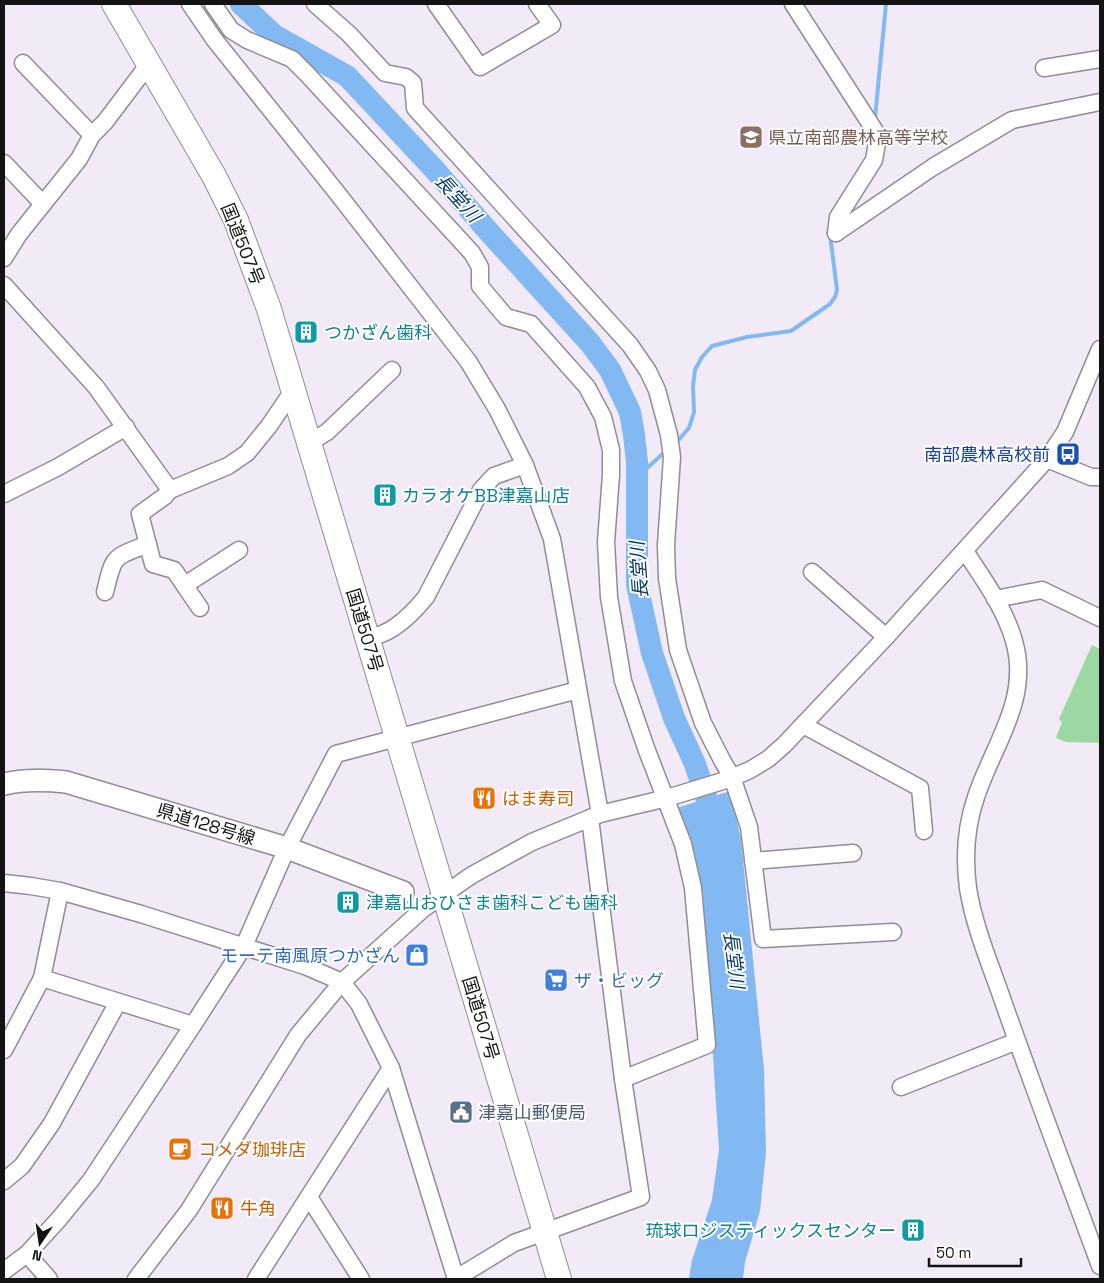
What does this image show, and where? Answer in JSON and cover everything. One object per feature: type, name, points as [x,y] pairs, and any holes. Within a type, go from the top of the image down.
[{"type":"highway","name":"国道507号","points":[[114,4],[214,176],[236,220],[269,309],[559,1279]]},
{"type":"main road","name":"県道128号線","points":[[4,784],[38,780],[66,782],[287,848],[403,892]]},
{"type":"street","points":[[4,883],[60,892],[244,946],[316,970],[342,982],[359,1004],[391,1068],[455,1279],[514,1243],[641,1197],[623,1079],[595,816],[578,690],[552,539],[525,465],[497,409],[468,361],[214,39],[190,4]]},
{"type":"street","points":[[213,4],[231,30],[246,40],[292,59],[307,74],[472,253],[480,267],[480,286],[506,317],[532,324],[587,387],[603,417],[611,450],[606,542],[609,597],[623,681],[634,730],[651,783]]},
{"type":"street","points":[[315,4],[349,34],[385,73],[406,77],[413,83],[415,108],[630,345],[648,371],[656,390],[671,447],[666,553],[667,578],[678,650],[703,723],[723,762],[749,827],[764,940],[893,932]]},
{"type":"street","points":[[436,4],[480,67],[552,24],[537,4]]},
{"type":"street","points":[[793,4],[875,131],[878,143],[874,160],[838,217],[836,232],[933,167],[1012,120],[1100,102]]},
{"type":"street","points":[[1044,68],[1100,59]]},
{"type":"street","points":[[22,63],[92,135]]},
{"type":"street","points":[[4,258],[19,234],[79,159],[92,135],[105,122],[148,65]]},
{"type":"street","points":[[4,162],[43,204]]},
{"type":"street","points":[[4,285],[96,386],[170,490]]},
{"type":"street","points":[[136,1279],[188,1210],[298,1034],[342,982],[417,914],[444,894],[505,856],[595,816],[669,798],[750,770],[768,759],[784,745],[886,637],[1047,459],[1065,432],[1100,349]]},
{"type":"street","points":[[310,443],[327,432],[392,370]]},
{"type":"street","points":[[200,608],[174,570],[153,564],[140,514],[165,496],[170,490],[228,466],[247,453],[269,426],[288,398],[295,396]]},
{"type":"street","points":[[4,494],[58,467],[126,427]]},
{"type":"street","points":[[1047,459],[1091,477],[1100,477]]},
{"type":"street","points":[[367,637],[376,637],[397,625],[415,611],[426,597],[481,490],[494,476],[525,465]]},
{"type":"street","points":[[105,592],[111,567],[117,557],[148,544]]},
{"type":"street","points":[[185,585],[239,550]]},
{"type":"street","points":[[965,551],[1003,613],[1014,642],[1019,673],[1015,703],[976,797],[968,833],[965,864],[968,890],[976,921],[1017,1041],[1100,1266]]},
{"type":"street","points":[[812,572],[886,637]]},
{"type":"street","points":[[995,599],[1042,590],[1100,618]]},
{"type":"street","points":[[4,1271],[27,1254],[91,1180],[193,1026],[244,946],[287,848],[336,754],[578,690]]},
{"type":"street","points":[[803,725],[920,788],[924,831]]},
{"type":"street","points":[[623,1079],[706,1045],[693,888],[683,844],[669,798],[634,730]]},
{"type":"street","points":[[753,862],[853,853]]},
{"type":"street","points":[[4,1050],[42,978],[60,892]]},
{"type":"street","points":[[42,978],[193,1026]]},
{"type":"street","points":[[4,1181],[22,1166],[52,1123],[118,1002]]},
{"type":"street","points":[[901,1087],[1017,1041]]},
{"type":"street","points":[[256,1279],[391,1068]]},
{"type":"street","points":[[309,1197],[361,1279]]},
{"type":"street","points":[[27,1254],[49,1279]]},
{"type":"green space","points":[[1092,645],[1100,649],[1100,743],[1066,742],[1056,738],[1062,722],[1059,719]]},
{"type":"water","points":[[730,791],[741,839],[764,1070],[766,1152],[760,1211],[745,1262],[743,1279],[689,1279],[692,1260],[712,1200],[719,1150],[703,898],[676,808]]},
{"type":"pier","points":[[729,789],[730,791],[676,808],[676,806]]},
{"type":"waterway","name":"長堂川","points":[[241,4],[274,35],[347,76],[434,169],[590,343],[610,370],[630,412],[634,435],[637,462],[637,585],[652,653],[674,718],[695,764],[716,827]]},
{"type":"waterway","points":[[875,118],[886,4]]},
{"type":"waterway","points":[[675,444],[689,428],[694,412],[693,386],[695,370],[702,357],[712,346],[747,337],[791,331],[830,304],[837,290],[830,234]]},
{"type":"waterway","points":[[636,478],[667,450]]},
{"type":"place","name":"県立南部農林高等学校","points":[[751,137]]},
{"type":"place","name":"つかざん歯科","points":[[306,332]]},
{"type":"place","name":"南部農林高校前","points":[[1068,454]]},
{"type":"place","name":"カラオケBB津嘉山店","points":[[385,495]]},
{"type":"place","name":"はま寿司","points":[[484,798]]},
{"type":"place","name":"津嘉山おひさま歯科こども歯科","points":[[348,902]]},
{"type":"place","name":"モーテ南風原つかざん","points":[[417,955]]},
{"type":"place","name":"ザ・ビッグ","points":[[556,980]]},
{"type":"place","name":"津嘉山郵便局","points":[[461,1112]]},
{"type":"place","name":"コメダ珈琲店","points":[[180,1149]]},
{"type":"place","name":"牛角","points":[[222,1208]]},
{"type":"place","name":"琉球ロジスティックスセンター","points":[[913,1230]]}]
